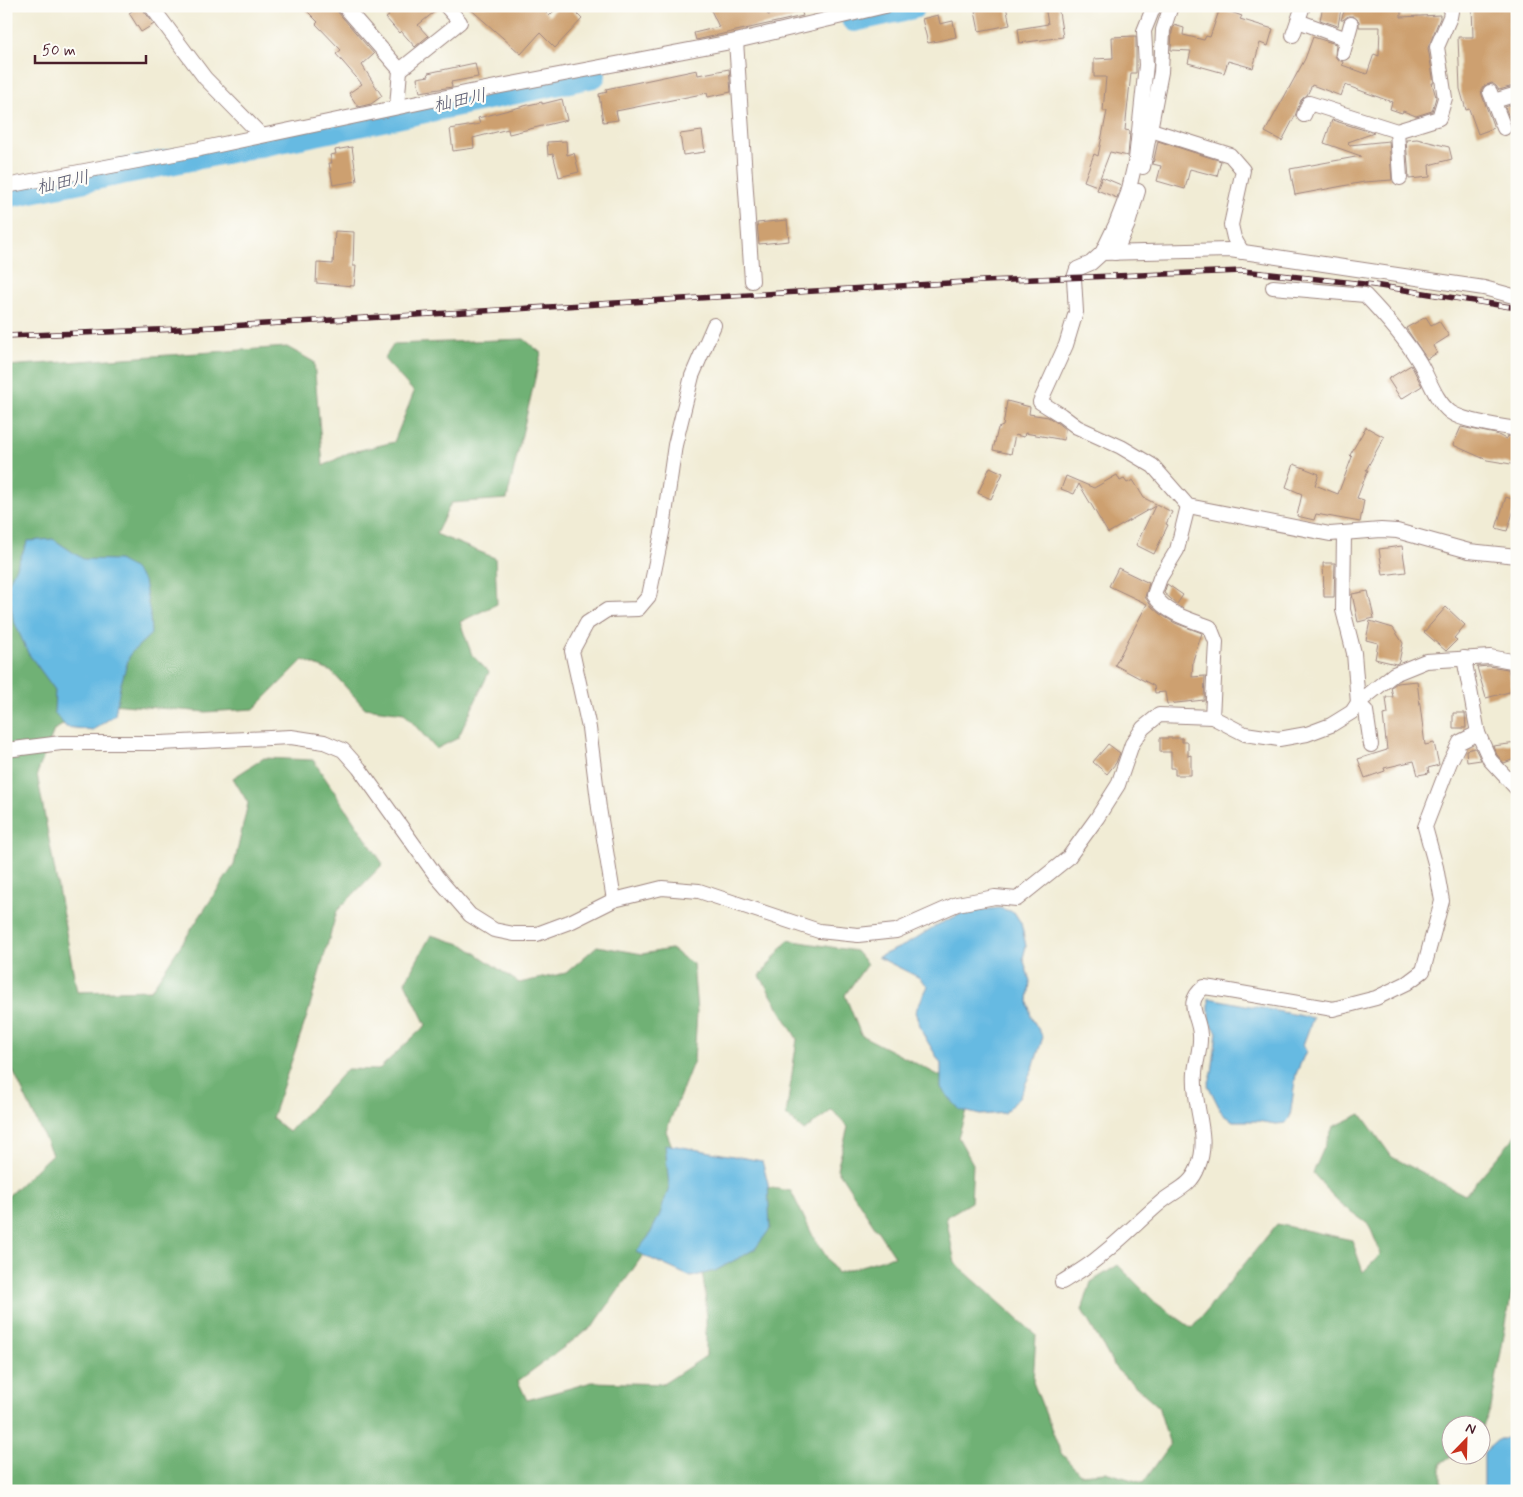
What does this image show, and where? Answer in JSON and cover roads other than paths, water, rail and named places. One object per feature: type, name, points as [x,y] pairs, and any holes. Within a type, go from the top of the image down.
[{"type":"street","points":[[151,6],[205,78],[261,135]]},
{"type":"street","points":[[344,6],[400,70],[397,107]]},
{"type":"street","points":[[400,70],[460,22],[446,6]]},
{"type":"street","points":[[6,186],[736,41],[885,6]]},
{"type":"street","points":[[1108,253],[1116,224],[1128,193],[1136,159],[1146,65],[1144,31],[1154,6]]},
{"type":"street","points":[[1171,6],[1163,30],[1161,72],[1151,130],[1141,178],[1128,224],[1108,253],[1077,269],[1074,278],[1076,312],[1066,345],[1040,402],[1077,427],[1121,447],[1152,466],[1188,506],[1330,534],[1381,530],[1397,531],[1469,550],[1517,556]]},
{"type":"street","points":[[1293,35],[1303,6]]},
{"type":"street","points":[[1304,114],[1309,103],[1397,131],[1439,118],[1445,98],[1437,46],[1450,17],[1452,6]]},
{"type":"street","points":[[1298,21],[1347,38]]},
{"type":"street","points":[[1342,53],[1351,24]]},
{"type":"street","points":[[736,41],[752,281]]},
{"type":"street","points":[[1504,128],[1492,97],[1517,94]]},
{"type":"street","points":[[1151,130],[1230,155],[1243,170],[1231,225],[1234,238],[1242,252]]},
{"type":"street","points":[[1397,131],[1400,178]]},
{"type":"street","points":[[1108,253],[1230,250],[1484,288],[1517,296]]},
{"type":"street","points":[[1273,287],[1365,295],[1391,323],[1418,360],[1435,394],[1451,412],[1478,422],[1517,429]]},
{"type":"street","points":[[614,900],[599,808],[589,728],[572,651],[587,623],[607,610],[638,609],[649,596],[663,528],[677,437],[692,376],[714,325]]},
{"type":"street","points":[[1188,506],[1177,550],[1160,578],[1154,595],[1159,604],[1184,617],[1210,627],[1216,642],[1212,717]]},
{"type":"street","points":[[1344,533],[1343,610],[1354,653],[1358,703],[1366,711],[1372,745]]},
{"type":"street","points":[[6,750],[61,743],[160,742],[291,737],[324,742],[343,750],[354,762],[437,878],[470,915],[494,930],[514,934],[537,934],[572,921],[614,900],[662,888],[699,891],[820,931],[858,935],[896,931],[957,904],[995,897],[1018,899],[1068,858],[1118,785],[1132,744],[1143,728],[1159,715],[1212,717],[1245,734],[1279,739],[1307,734],[1331,725],[1352,712],[1358,703],[1394,674],[1426,661],[1490,657],[1517,662]]},
{"type":"street","points":[[1464,658],[1478,733],[1490,760],[1517,789]]},
{"type":"street","points":[[1062,1282],[1101,1256],[1162,1201],[1192,1181],[1199,1167],[1203,1153],[1203,1128],[1196,1092],[1195,1073],[1200,1053],[1200,1034],[1192,1001],[1196,994],[1204,987],[1333,1009],[1376,998],[1407,983],[1423,971],[1442,901],[1436,867],[1425,827],[1450,762],[1460,742],[1478,733]]},
{"type":"water","points":[[53,539],[83,559],[119,560],[133,568],[144,581],[150,614],[151,634],[130,654],[120,687],[115,715],[93,730],[66,727],[54,712],[55,690],[28,653],[13,619],[8,584],[28,541]]},
{"type":"water","points":[[999,908],[1014,912],[1021,923],[1026,946],[1023,958],[1030,981],[1028,1001],[1031,1017],[1043,1037],[1033,1068],[1019,1098],[1004,1113],[980,1115],[960,1110],[941,1088],[941,1064],[923,1034],[915,1012],[928,986],[918,977],[878,957],[907,944],[935,926],[965,912]]},
{"type":"water","points":[[1209,998],[1313,1018],[1303,1045],[1306,1051],[1296,1074],[1290,1117],[1286,1123],[1233,1121],[1223,1115],[1208,1085],[1212,1073],[1217,1032],[1209,1021]]},
{"type":"water","points":[[665,1144],[762,1161],[768,1183],[770,1229],[755,1249],[715,1271],[691,1277],[636,1252],[649,1236],[660,1214],[669,1187]]},
{"type":"water","points":[[1499,1439],[1517,1439],[1517,1491],[1484,1491],[1484,1464],[1490,1464],[1490,1447]]},
{"type":"waterway","name":"杣田川","points":[[854,19],[913,6]]},
{"type":"waterway","name":"杣田川","points":[[6,195],[593,75]]},
{"type":"railway","points":[[6,336],[180,329],[983,281],[1243,271],[1374,285],[1517,308]]}]
